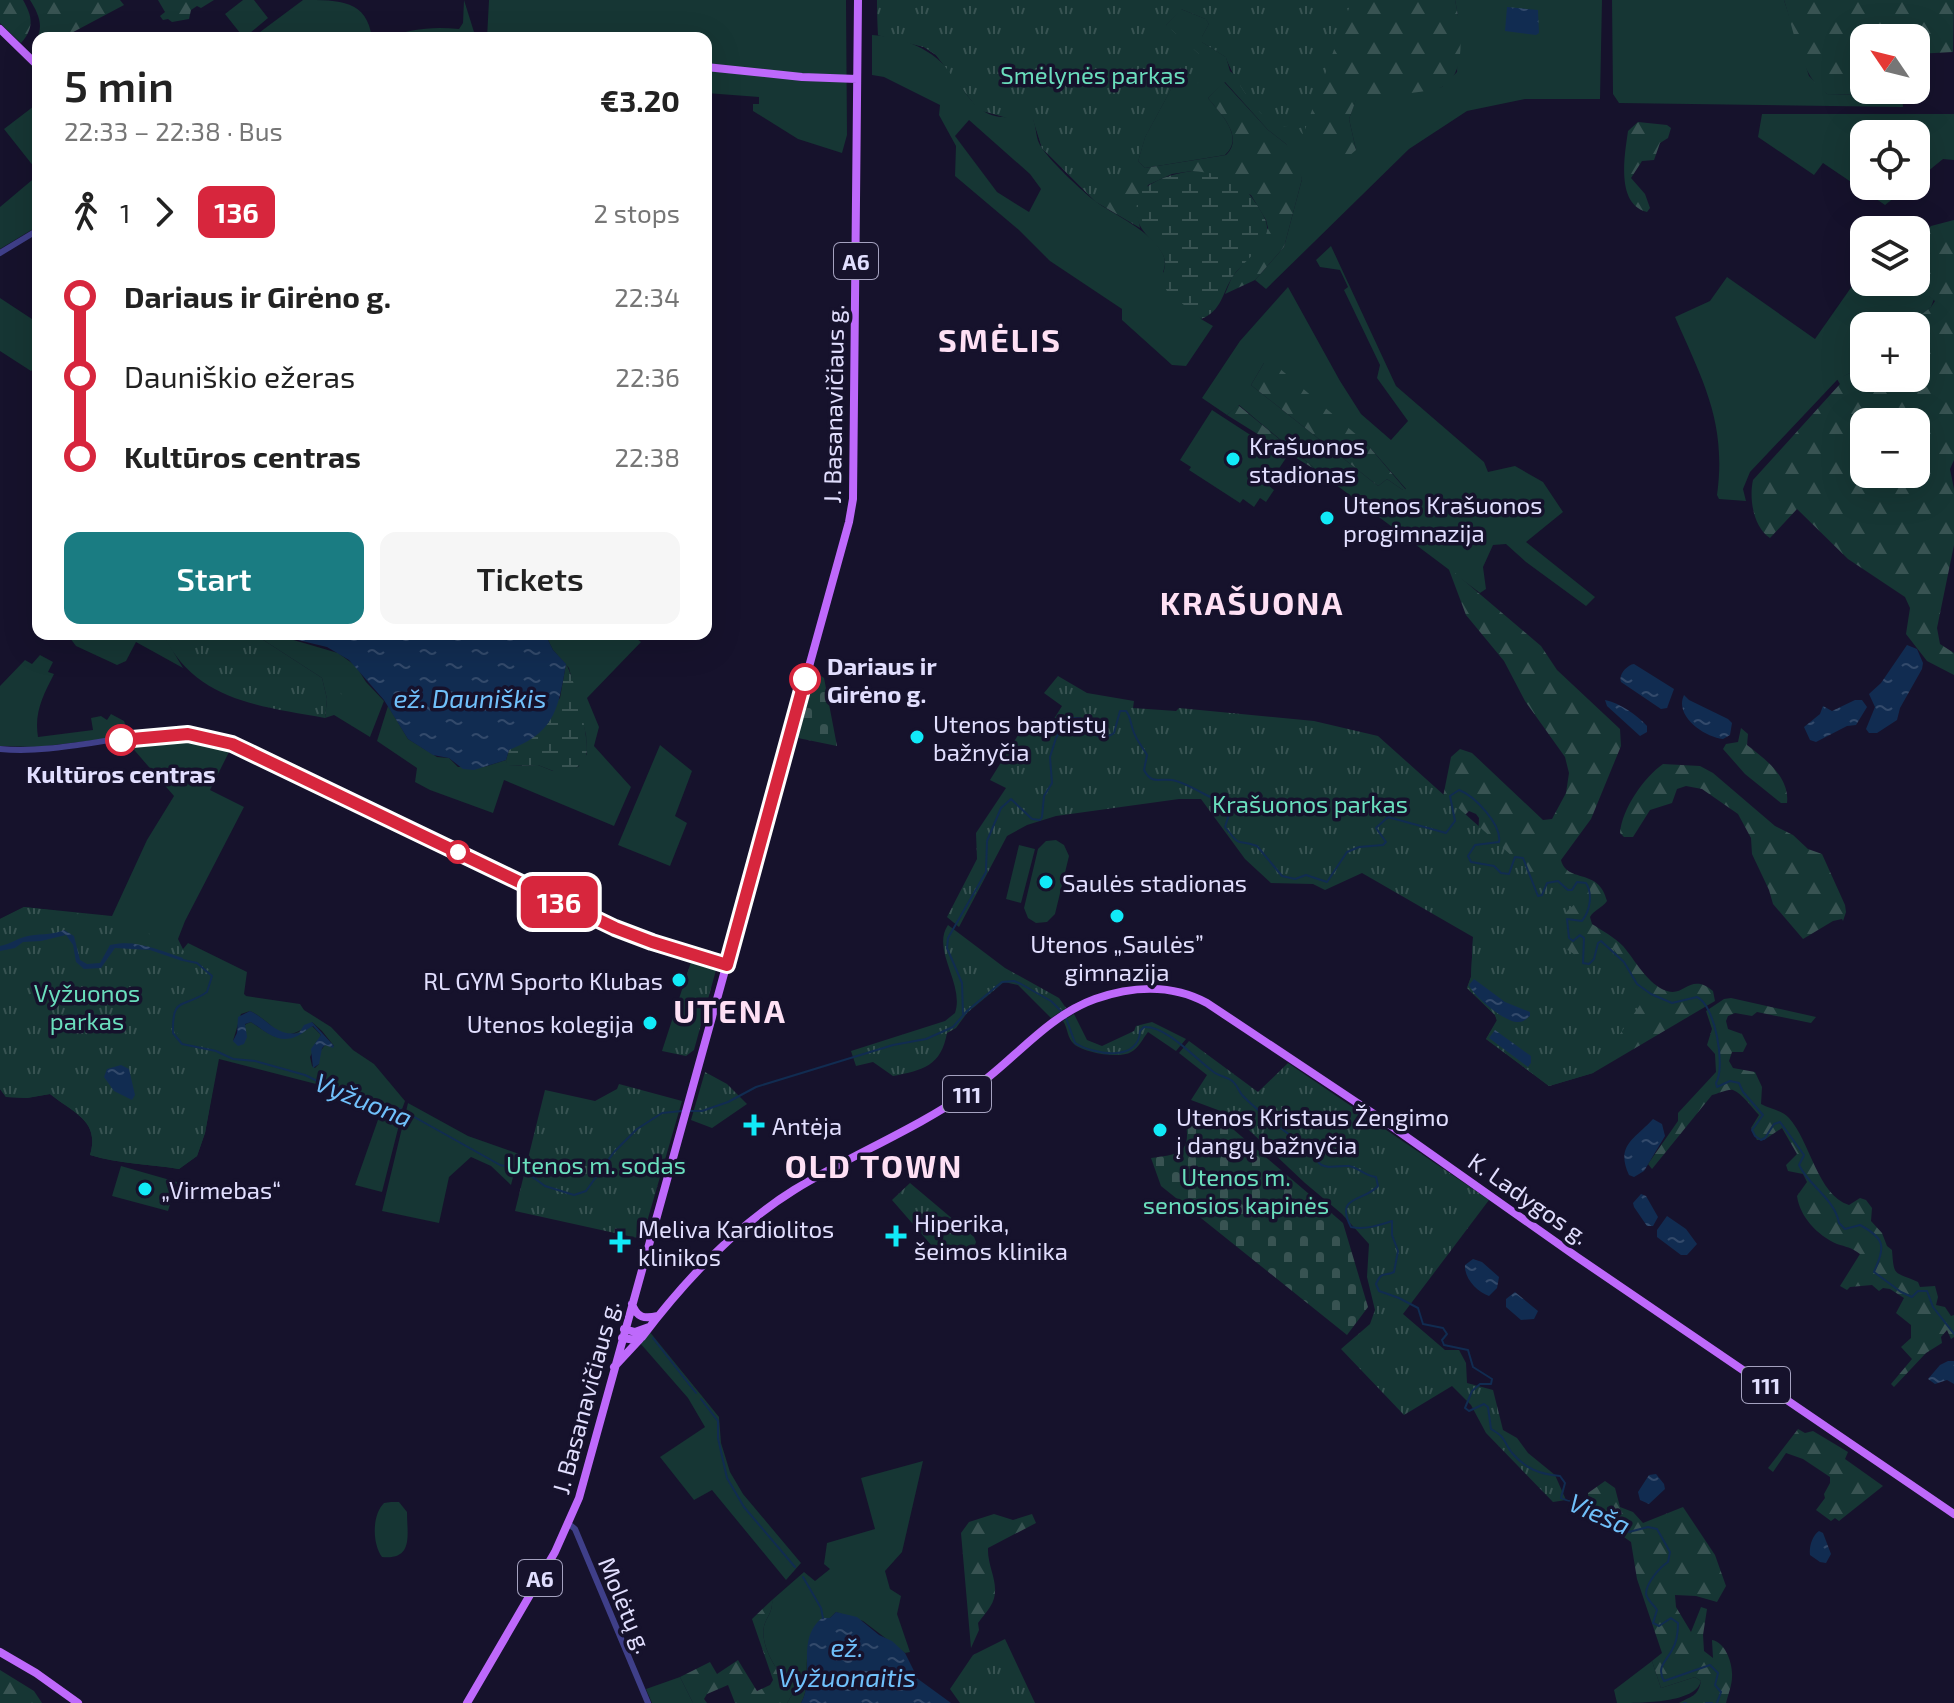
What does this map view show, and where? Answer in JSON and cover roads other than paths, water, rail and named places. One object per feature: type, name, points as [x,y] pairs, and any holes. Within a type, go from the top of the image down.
[{"type":"main road","name":"J. Basanavičiaus g.","points":[[467,1703],[569,1524],[591,1454],[851,512],[858,0]]},
{"type":"main road","points":[[0,29],[32,60]]},
{"type":"main road","points":[[712,68],[857,79]]},
{"type":"main road","name":"K. Ladygos g.","points":[[659,1316],[720,1251],[771,1206],[966,1095],[1069,1012],[1098,998],[1146,989],[1176,990],[1207,1003],[1377,1116],[1577,1257],[1954,1514]]},
{"type":"main road","points":[[632,1303],[642,1318],[659,1316]]},
{"type":"main road","name":"111","points":[[650,1327],[659,1316]]},
{"type":"main road","points":[[623,1334],[650,1327]]},
{"type":"main road","points":[[614,1368],[650,1327]]},
{"type":"main road","points":[[623,1334],[636,1340],[642,1337]]},
{"type":"main road","points":[[0,1652],[78,1703]]},
{"type":"street","points":[[0,253],[32,234]]},
{"type":"street","points":[[0,749],[44,750],[175,734],[202,736],[232,744],[615,928],[727,965]]},
{"type":"street","name":"Molėtų g.","points":[[569,1524],[575,1529],[648,1703]]},
{"type":"water","points":[[1507,7],[1538,10],[1539,33],[1505,31]]},
{"type":"water","name":"ež. Dauniškis","points":[[298,640],[548,640],[566,664],[557,707],[545,727],[509,750],[506,760],[474,770],[463,769],[449,758],[433,755],[408,739],[384,700],[349,660],[327,647]]},
{"type":"water","points":[[1907,645],[1917,649],[1923,663],[1922,669],[1900,708],[1897,720],[1877,733],[1869,733],[1866,729],[1875,707],[1869,694],[1881,683]]},
{"type":"water","points":[[1634,664],[1674,689],[1667,708],[1661,709],[1621,682],[1624,671]]},
{"type":"water","points":[[1684,695],[1728,719],[1732,723],[1730,735],[1723,739],[1715,737],[1693,724],[1683,710]]},
{"type":"water","points":[[1605,700],[1633,714],[1647,726],[1647,732],[1640,736],[1607,706]]},
{"type":"water","points":[[1855,700],[1862,700],[1867,707],[1856,725],[1847,726],[1816,742],[1810,740],[1804,727],[1820,714],[1823,706],[1832,711]]},
{"type":"water","points":[[64,930],[74,936],[80,960],[87,964],[100,963],[110,945],[129,943],[183,958],[182,961],[150,950],[115,948],[101,968],[84,969],[76,962],[73,945],[66,935],[23,942],[15,948],[0,951],[0,946],[21,938]]},
{"type":"water","points":[[1474,979],[1505,1002],[1530,1012],[1530,1016],[1519,1022],[1499,1014],[1472,990],[1469,985]]},
{"type":"water","points":[[250,1011],[291,1034],[299,1033],[304,1025],[312,1022],[334,1046],[325,1045],[322,1048],[319,1064],[313,1068],[311,1049],[321,1035],[313,1026],[297,1036],[282,1039],[251,1022],[245,1024],[247,1037],[244,1044],[238,1046],[233,1041],[238,1017]]},
{"type":"water","points":[[1495,1030],[1531,1056],[1528,1067],[1489,1038]]},
{"type":"water","points":[[121,1065],[129,1069],[135,1095],[132,1100],[114,1091],[104,1077],[107,1069]]},
{"type":"water","points":[[1653,1119],[1662,1124],[1665,1136],[1644,1171],[1634,1177],[1629,1175],[1625,1165],[1626,1149]]},
{"type":"water","points":[[1641,1194],[1646,1196],[1658,1217],[1653,1226],[1647,1226],[1634,1207],[1633,1203]]},
{"type":"water","points":[[1667,1216],[1686,1229],[1697,1244],[1687,1255],[1681,1255],[1657,1237],[1657,1230]]},
{"type":"water","points":[[1473,1259],[1482,1262],[1499,1277],[1497,1288],[1489,1296],[1476,1288],[1467,1275],[1465,1265]]},
{"type":"water","points":[[1515,1292],[1538,1311],[1534,1319],[1521,1320],[1506,1307],[1506,1299]]},
{"type":"water","points":[[1954,1361],[1954,1384],[1947,1380],[1935,1384],[1928,1379],[1940,1365]]},
{"type":"water","points":[[1656,1474],[1665,1489],[1649,1504],[1640,1500],[1638,1492],[1649,1475]]},
{"type":"water","points":[[1819,1531],[1823,1533],[1831,1554],[1826,1563],[1810,1555],[1814,1536]]},
{"type":"water","name":"ež. Vyžuonaitis","points":[[836,1612],[857,1617],[879,1635],[892,1641],[905,1653],[918,1679],[951,1703],[801,1703],[807,1681],[809,1637],[822,1618],[830,1618]]},
{"type":"waterway","name":"KRAŠUONA","points":[[963,1014],[962,983],[947,948],[948,938],[986,872],[987,841],[1001,808],[1011,799],[1032,819],[1040,820],[1042,817],[1044,796],[1052,783],[1050,757],[1056,738],[1068,718],[1080,718],[1095,734],[1103,737],[1114,733],[1120,711],[1126,711],[1147,755],[1144,770],[1150,778],[1179,782],[1227,802],[1231,808],[1225,827],[1234,839],[1257,846],[1282,876],[1295,879],[1306,875],[1327,882],[1347,852],[1359,847],[1383,845],[1386,842],[1376,828],[1388,817],[1446,833],[1455,821],[1450,796],[1459,790],[1486,812],[1499,835],[1499,842],[1475,845],[1468,856],[1471,862],[1494,866],[1501,873],[1509,874],[1515,857],[1523,858],[1538,896],[1542,895],[1547,883],[1558,881],[1568,890],[1572,890],[1577,882],[1586,883],[1590,897],[1585,917],[1582,921],[1567,919],[1569,938],[1573,941],[1580,935],[1584,938],[1583,963],[1589,964],[1594,959],[1601,941],[1624,962],[1637,984],[1651,994],[1672,1003],[1697,997],[1703,1002],[1714,1023],[1717,1037],[1720,1064],[1717,1087],[1730,1081],[1739,1083],[1763,1115],[1752,1130],[1761,1140],[1774,1124],[1780,1122],[1804,1155],[1799,1165],[1803,1172],[1827,1199],[1839,1223],[1845,1229],[1860,1225],[1879,1239],[1880,1256],[1874,1272],[1912,1297],[1918,1291],[1927,1291],[1933,1307],[1954,1334]]},
{"type":"waterway","name":"Vyžuona","points":[[183,960],[197,963],[212,976],[207,992],[177,1008],[173,1033],[182,1044],[305,1075],[350,1097],[400,1109],[500,1165],[530,1175],[545,1186],[574,1195],[586,1191],[614,1152],[637,1129],[662,1113],[682,1111]]},
{"type":"waterway","name":"Vyžuona","points":[[688,1111],[702,1111],[756,1087],[893,1045],[926,1039],[953,1027],[1002,982],[1021,984],[1051,1001],[1063,1013]]},
{"type":"waterway","name":"Vieša","points":[[1066,1018],[1075,1043],[1104,1053],[1124,1052],[1132,1048],[1144,1027],[1163,1032],[1215,1073],[1233,1082],[1250,1103],[1313,1153],[1319,1163],[1329,1167],[1349,1166],[1376,1177],[1378,1186],[1353,1200],[1346,1209],[1351,1227],[1392,1221],[1392,1235],[1398,1251],[1394,1272],[1382,1275],[1376,1284],[1379,1291],[1418,1308],[1423,1324],[1443,1328],[1447,1334],[1442,1340],[1444,1345],[1468,1350],[1473,1367],[1492,1379],[1491,1384],[1480,1384],[1472,1391],[1465,1408],[1469,1411],[1484,1404],[1488,1407],[1491,1429],[1502,1437],[1522,1463],[1533,1470],[1560,1476],[1565,1483],[1561,1498],[1600,1510],[1629,1532],[1648,1527],[1657,1529],[1670,1552],[1668,1562],[1654,1576],[1646,1594],[1657,1610],[1653,1623],[1659,1626],[1671,1618],[1678,1623],[1674,1647],[1663,1665],[1662,1676],[1664,1681],[1710,1665],[1718,1673],[1715,1685],[1721,1692],[1717,1703]]},
{"type":"waterway","points":[[653,1338],[696,1393]]},
{"type":"waterway","points":[[701,1399],[718,1421],[718,1438],[727,1478],[744,1507],[795,1567]]},
{"type":"waterway","points":[[803,1577],[821,1608],[823,1618]]},
{"type":"waterway","name":"Vieša","points":[[1706,1703],[1712,1703]]},
{"type":"place","name":"Krašuonos stadionas","points":[[1233,459]]},
{"type":"place","name":"Utenos Krašuonos progimnazija","points":[[1327,518]]},
{"type":"place","name":"Dariaus ir Girėno g.","points":[[805,679]]},
{"type":"place","name":"Utenos baptistų bažnyčia","points":[[917,737]]},
{"type":"place","name":"Kultūros centras","points":[[121,740]]},
{"type":"place","name":"Saulės stadionas","points":[[1046,882]]},
{"type":"place","name":"Utenos „Saulės” gimnazija","points":[[1117,916]]},
{"type":"place","name":"RL GYM Sporto Klubas","points":[[679,980]]},
{"type":"place","name":"Utenos kolegija","points":[[650,1023]]},
{"type":"place","name":"Antėja","points":[[754,1125]]},
{"type":"place","name":"Utenos Kristaus Žengimo į dangų bažnyčia","points":[[1160,1130]]},
{"type":"place","name":"„Virmebas“","points":[[145,1189]]},
{"type":"place","name":"Hiperika, šeimos klinika","points":[[896,1236]]},
{"type":"place","name":"Meliva Kardiolitos klinikos","points":[[620,1242]]},
{"type":"district","name":"SMĖLIS","points":[[1000,339]]},
{"type":"district","name":"KRAŠUONA","points":[[1252,602]]},
{"type":"district","name":"UTENA","points":[[730,1010]]},
{"type":"district","name":"OLD TOWN","points":[[874,1165]]},
{"type":"park label","name":"Smėlynės parkas","points":[[1093,74]]},
{"type":"park label","name":"Krašuonos parkas","points":[[1310,803]]},
{"type":"park label","name":"Vyžuonos parkas","points":[[87,1006]]},
{"type":"park label","name":"Utenos m. sodas","points":[[596,1164]]},
{"type":"park label","name":"Utenos m. senosios kapinės","points":[[1236,1190]]}]
